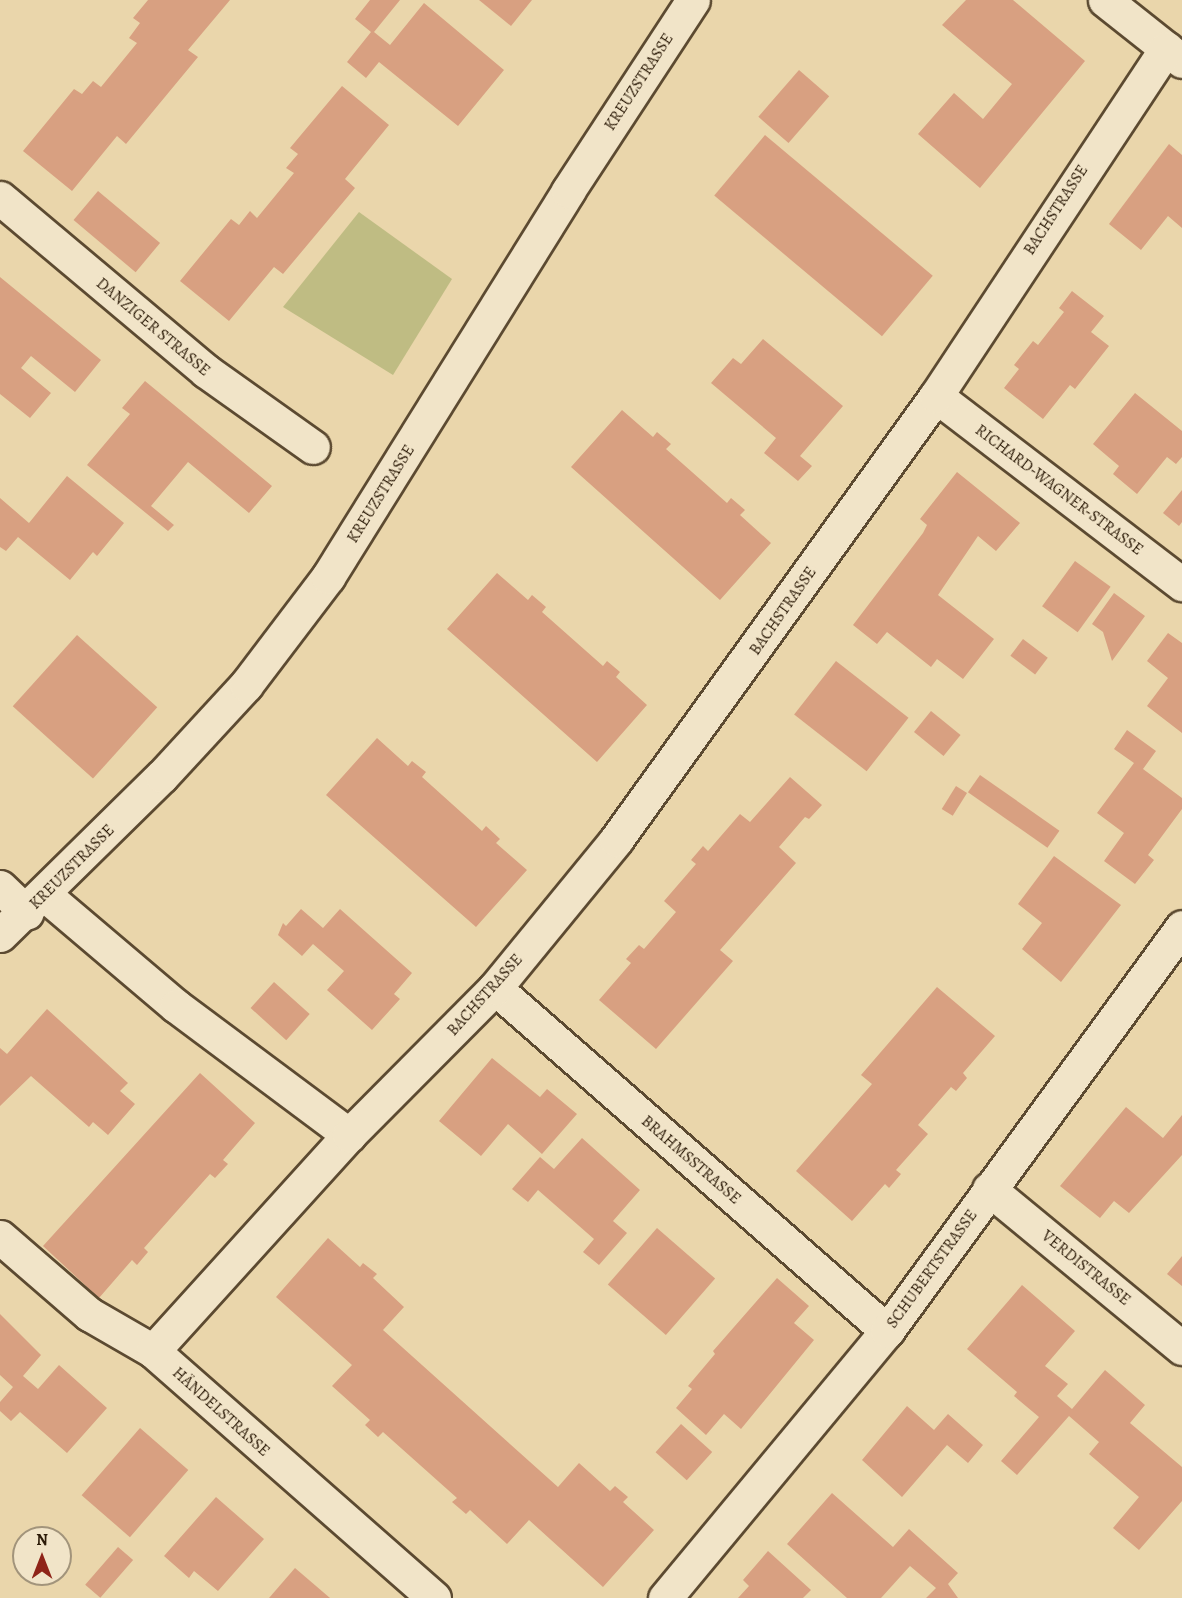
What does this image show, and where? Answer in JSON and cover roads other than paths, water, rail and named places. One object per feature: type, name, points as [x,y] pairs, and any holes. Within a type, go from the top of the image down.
[{"type":"street","name":"KREUZSTRASSE","points":[[0,935],[36,904],[246,685],[328,578],[568,191],[693,0]]},
{"type":"street","points":[[1105,0],[1174,55]]},
{"type":"street","name":"BACHSTRASSE","points":[[153,1351],[349,1134],[495,988],[616,840],[706,720],[1174,55]]},
{"type":"street","name":"DANZIGER STRASSE","points":[[0,198],[206,371],[313,447]]},
{"type":"street","name":"RICHARD-WAGNER-STRASSE","points":[[936,396],[1182,584]]},
{"type":"street","points":[[0,887],[36,904],[349,1134]]},
{"type":"street","name":"SCHUBERTSTRASSE","points":[[665,1598],[887,1331],[1182,927]]},
{"type":"street","name":"BRAHMSSTRASSE","points":[[495,988],[887,1331]]},
{"type":"street","name":"VERDISTRASSE","points":[[989,1189],[1182,1348]]},
{"type":"street","name":"HÄNDELSTRASSE","points":[[0,1237],[89,1314],[153,1351],[434,1598]]}]
